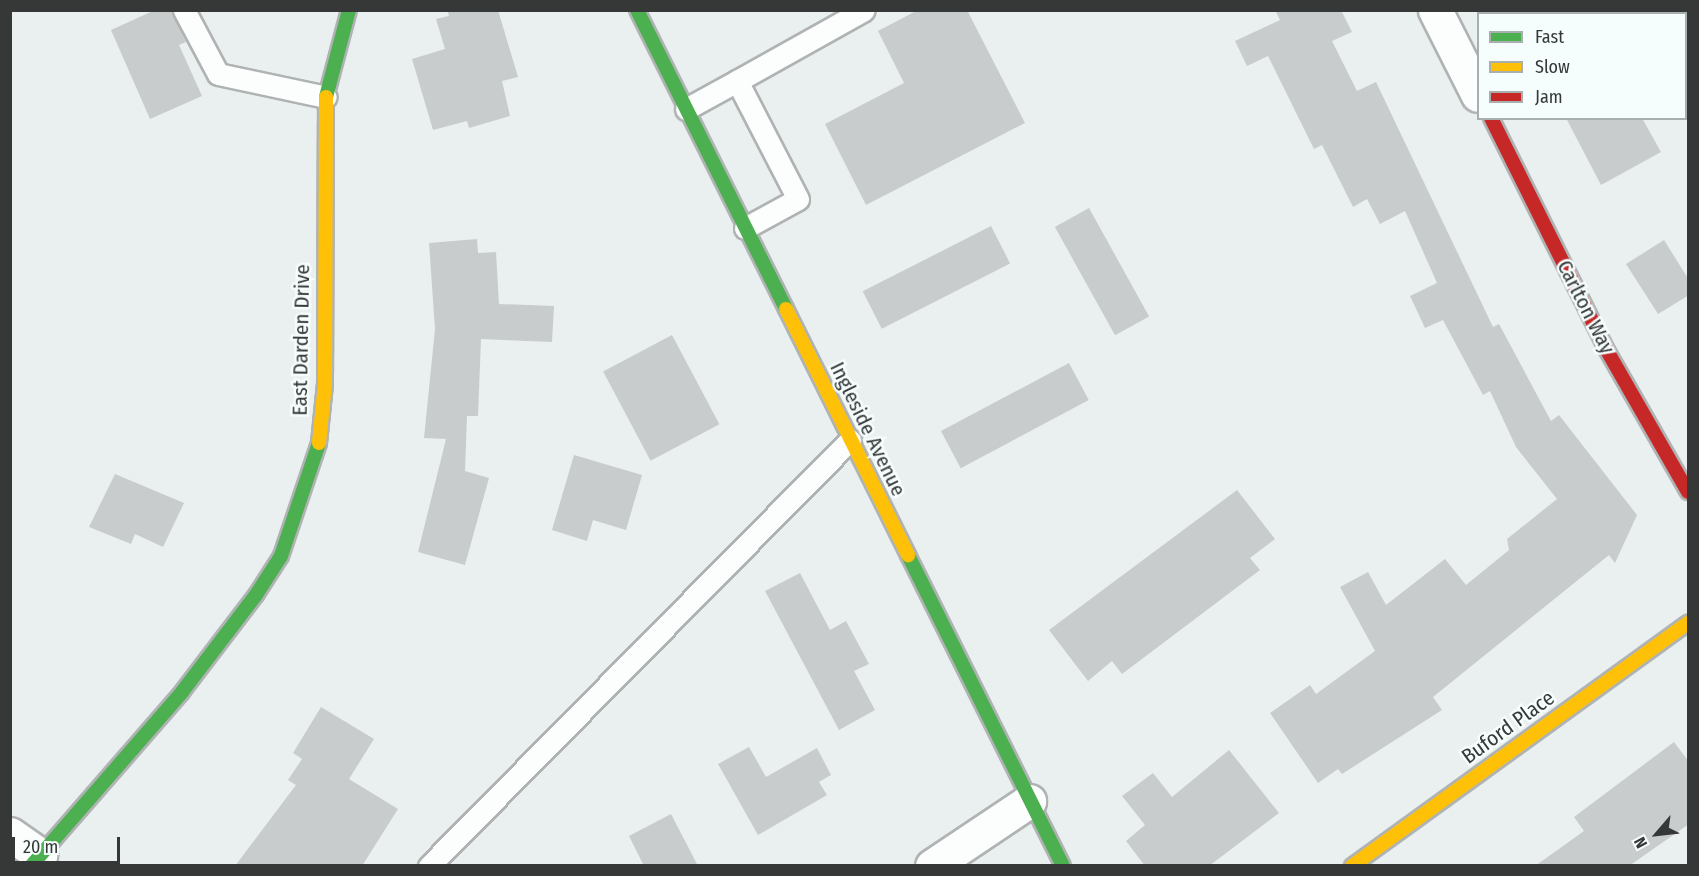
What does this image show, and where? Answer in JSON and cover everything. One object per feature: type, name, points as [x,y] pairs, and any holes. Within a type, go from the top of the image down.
[{"type":"street","name":"East Darden Drive","points":[[35,860],[124,761],[256,596],[281,556],[319,444],[325,384],[326,96],[349,10]]},
{"type":"street","points":[[1435,10],[1477,91]]},
{"type":"street","name":"Ingleside Avenue","points":[[646,14],[686,109],[1063,866]]},
{"type":"street","name":"Carlton Way","points":[[1492,120],[1605,347],[1689,492]]},
{"type":"street","name":"Buford Place","points":[[1352,866],[1689,623]]},
{"type":"street","points":[[932,866],[1029,801]]},
{"type":"street","points":[[10,834],[35,860]]},
{"type":"lane","points":[[184,10],[218,74],[326,96]]},
{"type":"lane","points":[[686,109],[864,10]]},
{"type":"lane","points":[[737,81],[798,199],[745,228]]},
{"type":"lane","points":[[429,866],[850,440]]},
{"type":"building","points":[[155,10],[171,10],[186,42],[179,45],[202,96],[150,119],[111,30]]},
{"type":"building","points":[[447,10],[498,10],[518,77],[502,81],[510,116],[469,128],[467,121],[433,130],[412,59],[445,49],[436,19],[449,16]]},
{"type":"building","points":[[918,10],[967,10],[1025,123],[866,205],[825,124],[904,83],[878,31]]},
{"type":"building","points":[[1275,10],[1341,10],[1352,32],[1332,41],[1357,91],[1376,82],[1493,327],[1499,324],[1551,421],[1559,415],[1637,515],[1615,563],[1609,555],[1433,697],[1442,710],[1342,774],[1338,769],[1318,783],[1270,713],[1310,685],[1316,694],[1375,651],[1340,587],[1368,572],[1386,605],[1445,559],[1466,585],[1509,550],[1507,539],[1557,499],[1516,447],[1490,391],[1483,395],[1443,320],[1425,328],[1410,296],[1437,283],[1405,211],[1380,224],[1367,199],[1353,207],[1322,145],[1314,149],[1268,56],[1247,66],[1235,41],[1280,20]]},
{"type":"building","points":[[1567,120],[1643,120],[1661,152],[1601,185]]},
{"type":"building","points":[[1089,208],[1149,316],[1115,335],[1055,227]]},
{"type":"building","points":[[991,226],[1010,263],[882,329],[863,291]]},
{"type":"building","points":[[477,239],[478,253],[496,252],[499,304],[554,306],[552,342],[481,339],[478,416],[467,416],[465,471],[489,478],[465,565],[418,552],[446,439],[424,438],[435,329],[429,243]]},
{"type":"building","points":[[1664,240],[1689,280],[1689,295],[1658,314],[1626,264]]},
{"type":"building","points":[[672,335],[719,424],[651,461],[603,372]]},
{"type":"building","points":[[1069,363],[1089,400],[961,468],[941,431]]},
{"type":"building","points":[[574,455],[642,475],[626,530],[593,520],[587,541],[552,530]]},
{"type":"building","points":[[115,474],[184,503],[163,547],[135,534],[131,544],[89,527]]},
{"type":"building","points":[[1237,490],[1275,539],[1250,558],[1260,570],[1122,674],[1112,661],[1088,681],[1049,630]]},
{"type":"building","points":[[800,573],[830,630],[846,621],[869,664],[854,671],[875,710],[839,730],[765,591]]},
{"type":"building","points":[[321,707],[374,739],[349,779],[398,809],[362,866],[235,866],[296,785],[288,780],[302,759],[293,753]]},
{"type":"building","points":[[1674,742],[1689,762],[1689,824],[1629,866],[1535,866],[1584,831],[1574,817]]},
{"type":"building","points":[[749,747],[766,777],[817,748],[831,775],[819,782],[827,795],[758,835],[718,764]]},
{"type":"building","points":[[1229,750],[1279,813],[1209,866],[1145,866],[1126,841],[1145,825],[1122,796],[1153,773],[1172,797]]},
{"type":"building","points":[[671,814],[698,866],[644,866],[629,836]]},
{"type":"traffic: fast","points":[[326,97],[349,10]]},
{"type":"traffic: fast","points":[[637,10],[786,309]]},
{"type":"traffic: fast","points":[[31,866],[182,692],[256,595],[281,556],[319,443]]},
{"type":"traffic: fast","points":[[908,555],[1063,866]]},
{"type":"traffic: slow","points":[[319,443],[325,384],[326,97]]},
{"type":"traffic: slow","points":[[786,309],[908,555]]},
{"type":"traffic: slow","points":[[1352,866],[1688,623]]},
{"type":"traffic: jam","points":[[1492,120],[1605,347],[1688,492]]}]
